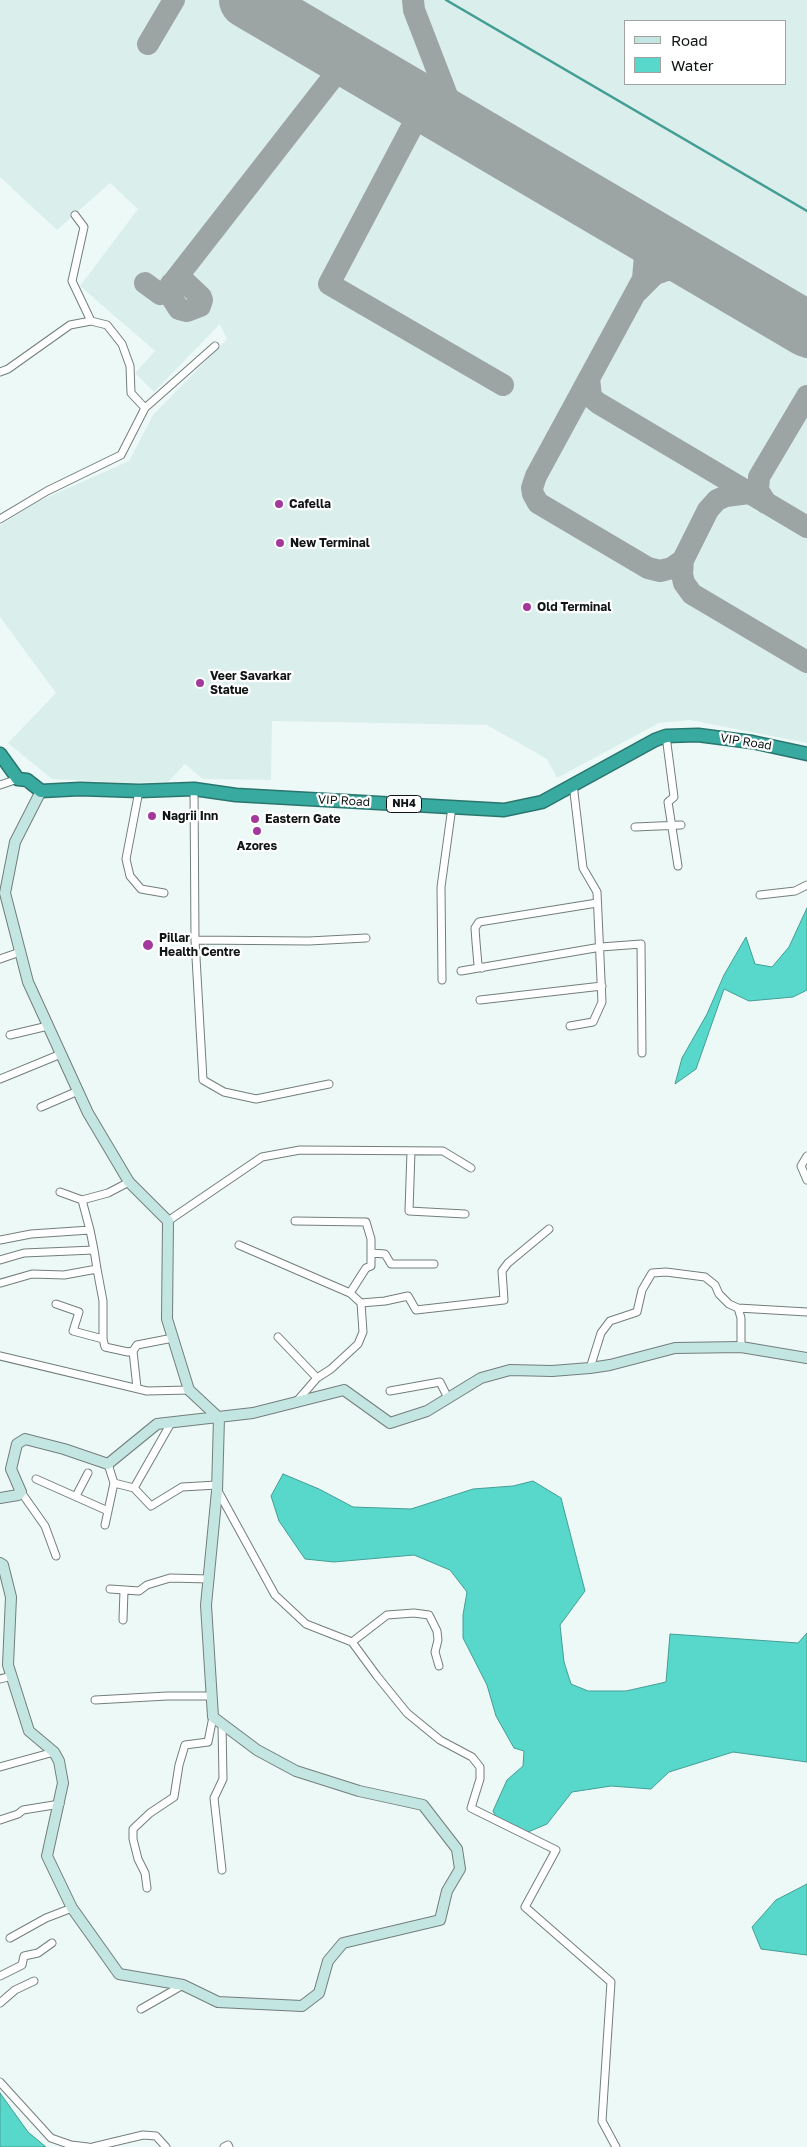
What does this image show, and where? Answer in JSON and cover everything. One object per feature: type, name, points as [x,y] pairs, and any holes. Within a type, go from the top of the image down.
[{"type":"highway","name":"VIP Road","points":[[40,792],[80,789],[139,791],[194,789],[236,795],[504,810],[542,802],[655,740],[666,736],[698,735],[752,742],[807,754]]},
{"type":"highway","points":[[0,754],[18,779],[27,780],[40,792]]},
{"type":"street","points":[[75,215],[84,227],[72,280],[91,321]]},
{"type":"street","points":[[0,372],[8,369],[70,325],[91,321],[107,325],[122,344],[130,366],[131,393],[145,408]]},
{"type":"street","points":[[0,518],[47,491],[121,455],[145,408],[214,346]]},
{"type":"street","points":[[666,736],[674,798],[668,802],[678,866]]},
{"type":"street","points":[[0,785],[18,779]]},
{"type":"street","points":[[570,1026],[593,1022],[602,1002],[597,892],[583,868],[573,784]]},
{"type":"street","points":[[194,789],[195,940],[203,1080],[224,1092],[256,1099],[329,1084]]},
{"type":"street","points":[[139,791],[126,859],[130,876],[141,889],[164,893]]},
{"type":"street","points":[[40,792],[15,842],[3,895],[28,982],[88,1113],[129,1182],[168,1220],[167,1319],[189,1390],[219,1418],[217,1488],[206,1605],[213,1717],[208,1742],[185,1745],[179,1765],[174,1797],[150,1813],[134,1829],[133,1839],[138,1860],[146,1873],[147,1888]]},
{"type":"street","points":[[442,980],[441,886],[452,807]]},
{"type":"street","points":[[635,827],[681,825]]},
{"type":"street","points":[[760,895],[794,891],[807,885]]},
{"type":"street","points":[[482,968],[478,965],[475,928],[479,922],[597,903]]},
{"type":"street","points":[[195,940],[309,941],[366,938]]},
{"type":"street","points":[[461,971],[601,947],[641,944],[642,1053]]},
{"type":"street","points":[[0,959],[20,952]]},
{"type":"street","points":[[480,1000],[602,986]]},
{"type":"street","points":[[10,1035],[48,1026]]},
{"type":"street","points":[[0,1079],[61,1054]]},
{"type":"street","points":[[41,1107],[78,1091]]},
{"type":"street","points":[[168,1220],[262,1157],[300,1150],[443,1152],[471,1168]]},
{"type":"street","points":[[411,1151],[409,1211],[465,1214]]},
{"type":"street","points":[[807,1156],[801,1166],[807,1180]]},
{"type":"street","points":[[60,1192],[82,1200],[108,1193],[129,1182]]},
{"type":"street","points":[[82,1200],[90,1230],[103,1301],[103,1339],[105,1347],[128,1352],[133,1351]]},
{"type":"street","points":[[295,1221],[366,1222],[371,1239],[371,1266],[366,1268],[350,1293]]},
{"type":"street","points":[[360,1302],[385,1301],[408,1296],[416,1310],[504,1300],[502,1271],[508,1263],[549,1229]]},
{"type":"street","points":[[0,1240],[30,1234],[90,1230]]},
{"type":"street","points":[[239,1245],[350,1293],[360,1302],[363,1332],[358,1344],[332,1369],[317,1378],[297,1402]]},
{"type":"street","points":[[0,1260],[24,1253],[94,1250]]},
{"type":"street","points":[[371,1252],[385,1254],[391,1264],[434,1264]]},
{"type":"street","points":[[1,1283],[32,1274],[64,1275],[97,1269]]},
{"type":"street","points":[[590,1368],[601,1333],[610,1321],[637,1312],[642,1290],[652,1273],[666,1272],[706,1277],[715,1285],[719,1294],[729,1304],[738,1308],[807,1312]]},
{"type":"street","points":[[56,1304],[79,1312],[73,1332],[103,1339]]},
{"type":"street","points":[[738,1308],[741,1318],[741,1347]]},
{"type":"street","points":[[278,1337],[317,1378]]},
{"type":"street","points":[[137,1388],[133,1351],[136,1345],[173,1338]]},
{"type":"street","points":[[108,1464],[156,1424],[219,1418],[253,1412],[344,1390],[390,1423],[427,1411],[481,1378],[510,1370],[552,1371],[590,1368],[610,1365],[675,1348],[741,1347],[807,1358]]},
{"type":"street","points":[[0,1356],[146,1391],[189,1390]]},
{"type":"street","points":[[390,1391],[440,1382],[448,1398]]},
{"type":"street","points":[[134,1488],[172,1423]]},
{"type":"street","points":[[56,1556],[45,1526],[21,1492],[11,1469],[17,1444],[25,1439],[64,1449],[108,1464]]},
{"type":"street","points":[[105,1525],[114,1483],[108,1464]]},
{"type":"street","points":[[76,1496],[88,1473]]},
{"type":"street","points":[[36,1479],[108,1510]]},
{"type":"street","points":[[114,1483],[134,1488],[151,1506],[182,1487],[217,1488]]},
{"type":"street","points":[[217,1488],[275,1595],[306,1624],[352,1642],[407,1713],[440,1740],[472,1757],[480,1767],[480,1779],[471,1808],[556,1850],[525,1907],[611,1982],[602,2121],[616,2147]]},
{"type":"street","points":[[0,1498],[18,1495],[21,1492]]},
{"type":"street","points":[[1,1565],[11,1596],[8,1665],[29,1732],[54,1752],[59,1761],[63,1783],[60,1804],[47,1856],[72,1908],[119,1974],[183,1985],[218,2002],[302,2006],[319,1993],[328,1961],[343,1943],[440,1920],[446,1891],[460,1869],[457,1849],[423,1805],[360,1791],[296,1771],[257,1750],[213,1717]]},
{"type":"street","points":[[110,1589],[139,1591],[147,1585],[170,1578],[209,1579]]},
{"type":"street","points":[[123,1620],[124,1590]]},
{"type":"street","points":[[352,1642],[387,1615],[414,1613],[429,1615],[437,1631],[438,1640],[435,1652],[439,1666]]},
{"type":"street","points":[[0,1679],[12,1676]]},
{"type":"street","points":[[96,1700],[167,1696],[211,1696]]},
{"type":"street","points":[[222,1724],[223,1779],[214,1798],[222,1870]]},
{"type":"street","points":[[0,1767],[54,1752]]},
{"type":"street","points":[[0,1820],[18,1814],[23,1810],[60,1804]]},
{"type":"street","points":[[10,1938],[46,1918],[72,1908]]},
{"type":"street","points":[[0,1976],[22,1965],[24,1956],[38,1954],[52,1943]]},
{"type":"street","points":[[0,2003],[15,1990],[34,1982]]},
{"type":"street","points":[[141,2009],[183,1985]]},
{"type":"street","points":[[0,2082],[51,2138],[71,2145],[88,2147]]},
{"type":"street","points":[[93,2147],[143,2135],[156,2136],[166,2147]]},
{"type":"street","points":[[224,2147],[228,2145],[228,2147]]},
{"type":"shaded area","points":[[0,0],[807,0],[807,743],[690,720],[659,723],[557,778],[547,759],[487,725],[272,721],[271,780],[203,779],[185,764],[168,782],[132,783],[52,779],[8,743],[56,693],[0,617],[0,525],[37,502],[129,461],[153,415],[227,339],[220,324],[154,392],[135,373],[155,351],[80,286],[138,209],[110,183],[57,230],[0,177]]},
{"type":"water","points":[[807,908],[807,990],[793,997],[749,1001],[724,989],[696,1069],[675,1084],[682,1058],[707,1014],[724,975],[746,937],[755,964],[772,967],[789,947]]},
{"type":"water","points":[[283,1474],[319,1489],[353,1507],[411,1509],[473,1489],[513,1486],[533,1481],[561,1498],[585,1591],[560,1625],[564,1662],[571,1684],[588,1691],[626,1691],[666,1682],[670,1634],[798,1643],[807,1633],[807,1762],[733,1752],[669,1772],[651,1789],[611,1786],[572,1792],[547,1824],[528,1832],[496,1817],[493,1811],[507,1780],[523,1766],[524,1751],[514,1748],[496,1716],[487,1685],[463,1638],[463,1615],[467,1592],[450,1570],[414,1555],[334,1562],[305,1559],[279,1521],[271,1496]]},
{"type":"water","points":[[807,1884],[807,1955],[761,1949],[752,1927],[776,1900]]},
{"type":"water","points":[[0,2093],[28,2132],[46,2147],[0,2147]]},
{"type":"waterway","points":[[446,0],[807,211]]},
{"type":"taxiway","points":[[148,44],[174,0]]},
{"type":"taxiway","points":[[413,0],[414,10],[458,124]]},
{"type":"taxiway","points":[[145,283],[160,294],[167,290],[344,63],[353,62]]},
{"type":"taxiway","points":[[424,104],[329,284],[503,385]]},
{"type":"taxiway","points":[[639,230],[645,255],[643,279],[536,476],[532,488],[538,503],[648,568],[660,571],[672,568],[683,560]]},
{"type":"taxiway","points":[[637,292],[655,274],[681,265],[695,263]]},
{"type":"taxiway","points":[[171,284],[172,298],[179,309],[187,311],[200,306],[201,297],[183,280],[181,272]]},
{"type":"taxiway","points":[[793,320],[807,347]]},
{"type":"taxiway","points":[[589,378],[591,397],[598,403],[807,527]]},
{"type":"taxiway","points":[[766,503],[758,490],[759,477],[807,396]]},
{"type":"taxiway","points":[[749,493],[726,496],[717,500],[708,510],[683,560],[682,574],[684,583],[692,594],[807,662]]},
{"type":"runway","points":[[247,0],[807,329]]},
{"type":"place","name":"Cafella","points":[[279,504]]},
{"type":"place","name":"New Terminal","points":[[280,543]]},
{"type":"place","name":"Old Terminal","points":[[527,607]]},
{"type":"place","name":"Veer Savarkar Statue","points":[[200,683]]},
{"type":"place","name":"Nagrii Inn","points":[[152,816]]},
{"type":"place","name":"Eastern Gate","points":[[255,819]]},
{"type":"place","name":"Azores","points":[[257,831]]},
{"type":"place","name":"Pillar Health Centre","points":[[148,945]]}]
